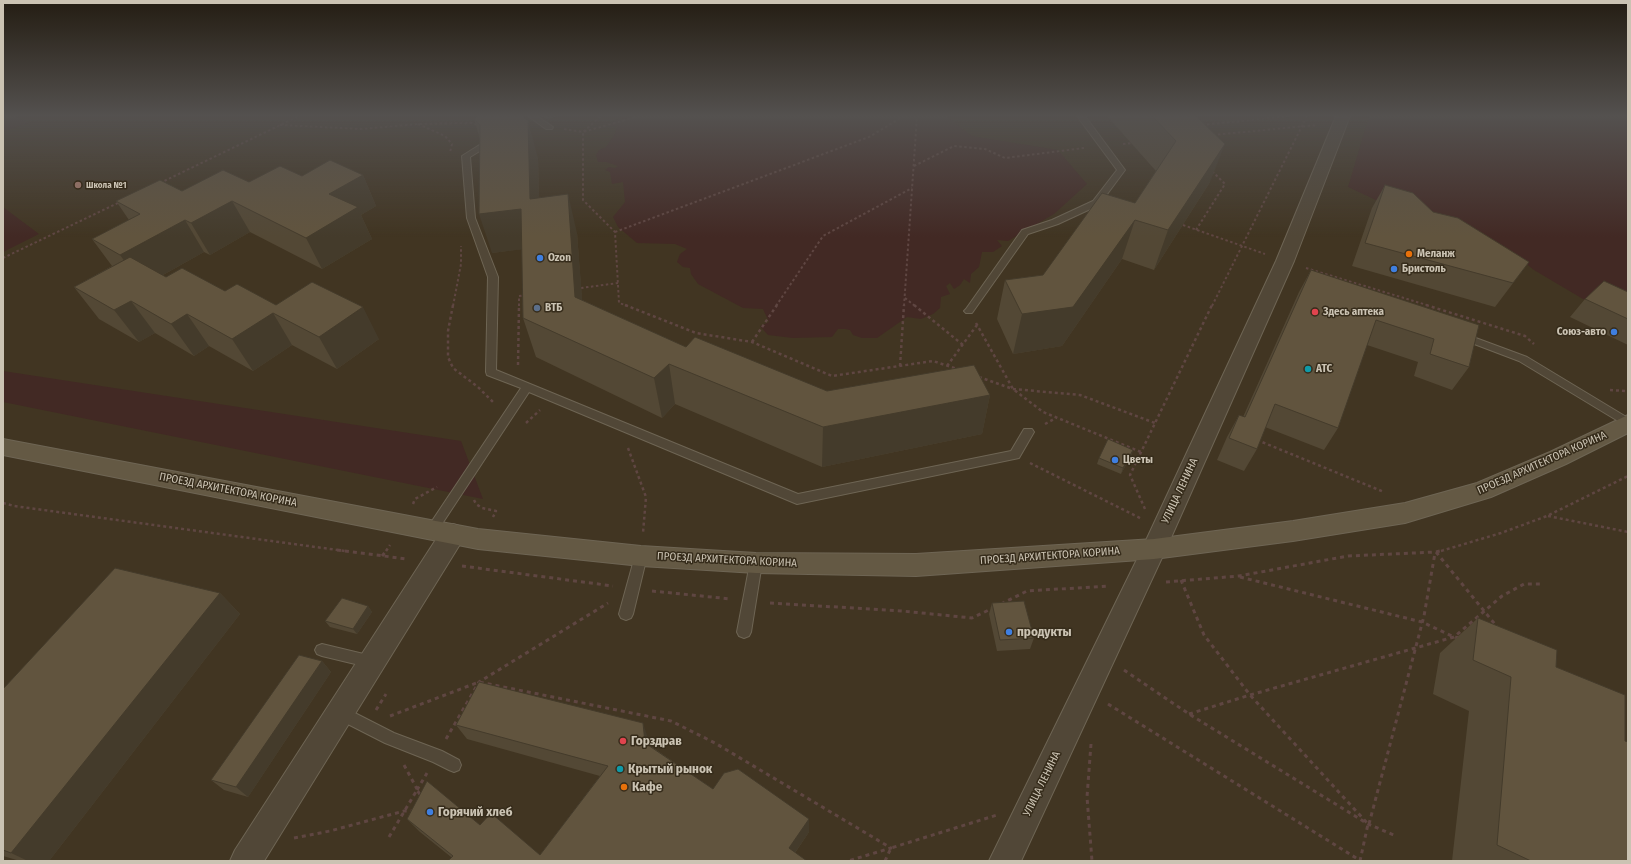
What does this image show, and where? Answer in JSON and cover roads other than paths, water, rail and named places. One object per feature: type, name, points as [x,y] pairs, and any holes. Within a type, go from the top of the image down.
[{"type":"street","name":"УЛИЦА ЛЕНИНА","points":[[1005,861],[1103,656],[1136,585],[1154,537],[1285,261],[1326,156]]},
{"type":"street","name":"ПРОЕЗД АРХИТЕКТОРА КОРИНА","points":[[3,447],[478,539],[641,556],[756,563],[916,565],[1154,537],[1293,531],[1405,513],[1483,492],[1558,458],[1628,423]]},
{"type":"street","points":[[246,861],[372,662],[443,532]]},
{"type":"lane","points":[[466,156],[471,218],[494,276],[491,372],[552,396],[797,499],[1015,456],[1028,432]]},
{"type":"lane","points":[[969,311],[1025,232],[1055,222],[1096,203],[1121,170],[1111,156]]},
{"type":"lane","points":[[1473,340],[1523,359],[1628,423]]},
{"type":"lane","points":[[443,532],[527,387]]},
{"type":"lane","points":[[626,614],[641,556]]},
{"type":"lane","points":[[744,632],[756,563]]},
{"type":"lane","points":[[322,650],[372,662]]},
{"type":"lane","points":[[341,713],[368,725],[390,738],[436,756],[454,765]]},
{"type":"place","name":"Школа №1","points":[[78,185]]},
{"type":"place","name":"Меланж","points":[[1409,254]]},
{"type":"place","name":"Ozon","points":[[540,258]]},
{"type":"place","name":"Бристоль","points":[[1394,269]]},
{"type":"place","name":"ВТБ","points":[[537,308]]},
{"type":"place","name":"Здесь аптека","points":[[1315,312]]},
{"type":"place","name":"Союз-авто","points":[[1614,332]]},
{"type":"place","name":"АТС","points":[[1308,369]]},
{"type":"place","name":"Цветы","points":[[1115,460]]},
{"type":"place","name":"продукты","points":[[1009,632]]},
{"type":"place","name":"Горздрав","points":[[623,741]]},
{"type":"place","name":"Крытый рынок","points":[[620,769]]},
{"type":"place","name":"Кафе","points":[[624,787]]},
{"type":"place","name":"Горячий хлеб","points":[[430,812]]}]
